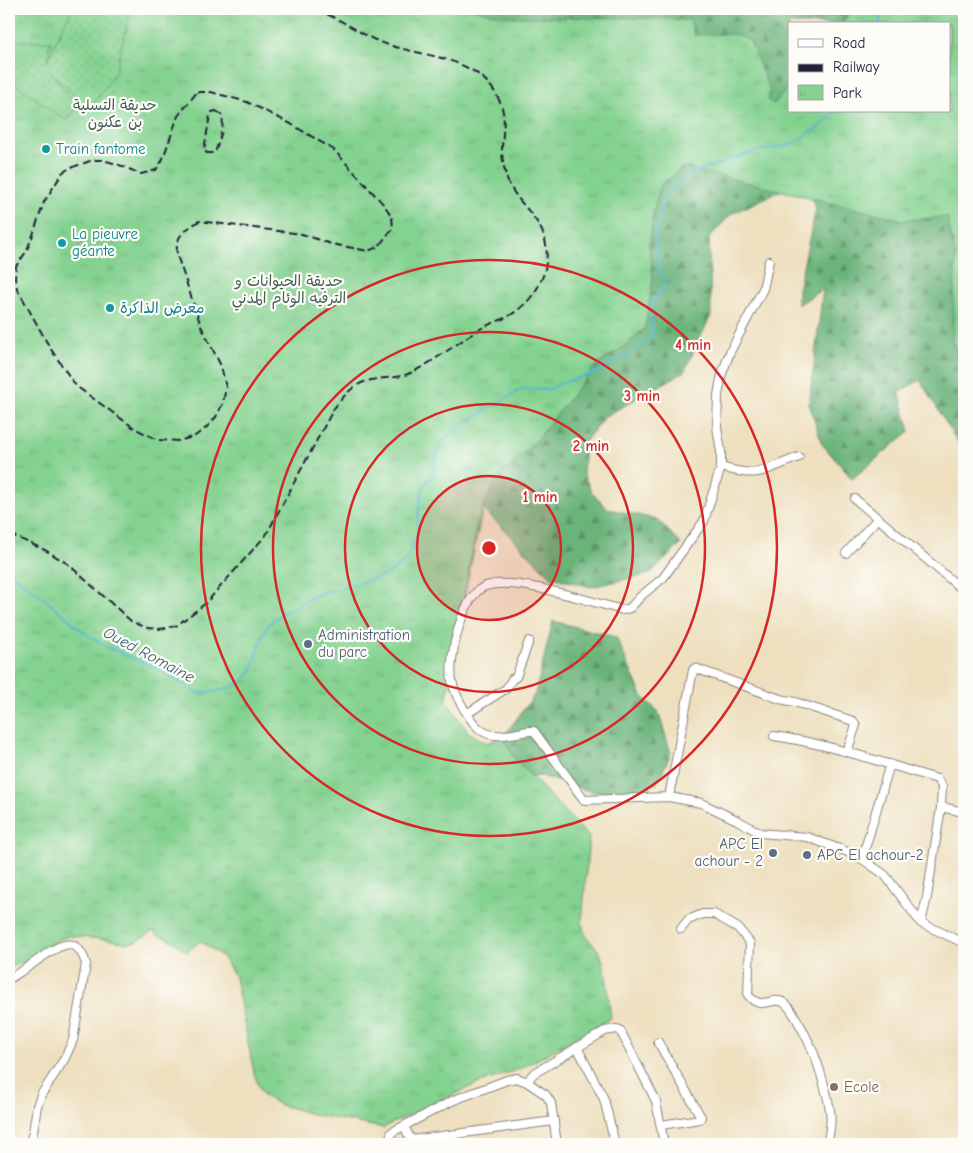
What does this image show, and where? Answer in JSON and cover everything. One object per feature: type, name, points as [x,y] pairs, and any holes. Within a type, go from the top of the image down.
[{"type":"street","points":[[769,261],[763,289],[730,352],[722,374],[718,395],[717,428],[721,452],[721,467],[702,526],[663,578],[630,608],[623,610],[528,586],[505,583],[486,586],[475,592],[467,604],[454,647],[452,679],[456,694],[478,727],[484,732],[494,735],[529,730],[534,732],[584,800],[669,798],[701,803],[760,833],[807,837],[862,859],[885,875],[921,922],[964,943]]},
{"type":"street","points":[[721,467],[740,473],[756,474],[799,457]]},
{"type":"street","points":[[855,499],[964,591]]},
{"type":"street","points":[[846,553],[878,518]]},
{"type":"street","points":[[468,712],[507,688],[512,679],[516,677],[529,641]]},
{"type":"street","points":[[669,798],[693,670],[695,668],[780,699],[853,721],[856,725],[847,752]]},
{"type":"street","points":[[774,736],[803,740],[937,779],[942,786],[941,808],[927,897],[921,922]]},
{"type":"street","points":[[862,859],[890,764]]},
{"type":"street","points":[[941,808],[964,812]]},
{"type":"street","points":[[681,929],[688,920],[703,914],[714,914],[738,928],[750,943],[748,996],[753,1001],[760,1003],[776,1000],[784,1002],[791,1009],[814,1054],[830,1108],[831,1129],[828,1144]]},
{"type":"street","points":[[9,979],[52,949],[66,944],[76,946],[83,953],[86,964],[73,1040],[65,1058],[41,1095],[30,1144]]},
{"type":"street","points":[[527,1082],[533,1074],[605,1032],[620,1030],[656,1101],[664,1144]]},
{"type":"street","points":[[658,1042],[701,1117],[700,1119],[661,1125]]},
{"type":"street","points":[[577,1048],[604,1100],[615,1144]]},
{"type":"street","points":[[389,1144],[390,1134],[454,1100],[517,1078],[527,1082],[546,1096],[551,1103],[557,1144]]},
{"type":"street","points":[[404,1126],[412,1142],[554,1121]]},
{"type":"green space","name":"حديقة الحيوانات و الترفيه الوئام المدني","points":[[9,9],[472,9],[515,17],[690,20],[694,35],[735,34],[750,41],[770,92],[768,100],[774,104],[788,87],[788,112],[950,112],[950,22],[843,22],[853,9],[964,9],[964,361],[952,340],[956,257],[947,217],[903,220],[683,167],[660,186],[653,213],[649,244],[653,278],[645,328],[626,345],[595,366],[535,442],[496,479],[477,523],[446,701],[469,733],[487,743],[503,737],[514,758],[589,837],[582,923],[587,938],[601,956],[611,1018],[522,1068],[477,1084],[384,1128],[316,1115],[280,1105],[264,1096],[254,1073],[235,977],[222,956],[200,941],[187,952],[168,938],[159,936],[153,931],[137,941],[126,943],[70,936],[58,940],[9,969]]},
{"type":"green space","points":[[69,9],[131,9],[115,73],[90,109],[49,71],[77,105],[67,121],[14,83],[9,70],[9,41],[51,41],[47,62],[66,19],[69,17]]},
{"type":"green space","points":[[319,9],[964,9],[964,452],[920,380],[899,392],[910,431],[852,479],[822,444],[809,404],[823,289],[798,305],[798,289],[816,208],[803,180],[731,214],[709,238],[711,315],[684,372],[604,417],[585,442],[583,473],[591,491],[608,509],[657,519],[681,544],[650,574],[591,587],[551,577],[483,509],[467,583],[446,702],[469,733],[487,743],[503,737],[535,694],[553,621],[616,637],[642,696],[658,711],[671,753],[657,784],[628,793],[592,792],[542,776],[504,778],[9,593]]},
{"type":"water","points":[[854,9],[843,15],[831,12],[831,10]]},
{"type":"waterway","name":"Oued Romaine","points":[[880,22],[883,9]]},
{"type":"waterway","name":"Oued Romaine","points":[[9,571],[81,630],[107,647],[161,670],[195,692],[215,692],[242,682],[252,671],[268,625],[278,616],[320,593],[388,574],[406,560],[416,538],[420,501],[424,485],[431,477],[440,444],[458,427],[521,389],[550,389],[559,384],[594,373],[624,357],[650,339],[653,321],[650,310],[667,279],[660,274],[654,242],[663,198],[672,186],[690,174],[749,153],[790,145],[822,125],[834,112]]},
{"type":"railway","points":[[9,534],[45,550],[68,564],[132,622],[148,628],[160,629],[176,626],[206,603],[266,535],[333,410],[348,392],[367,381],[403,376],[416,370],[477,331],[512,314],[521,308],[535,291],[544,272],[547,251],[545,240],[537,223],[509,185],[502,153],[504,126],[502,108],[490,85],[477,73],[461,65],[373,39],[334,18],[312,9]]},
{"type":"railway","points":[[197,92],[211,92],[247,102],[291,124],[334,150],[385,206],[392,217],[393,228],[378,247],[368,251],[331,244],[302,234],[199,221],[185,231],[177,243],[177,255],[201,326],[221,366],[226,387],[223,403],[216,417],[206,428],[195,436],[179,441],[158,440],[134,428],[76,386],[50,348],[17,288],[15,278],[16,266],[26,252],[44,202],[63,172],[93,160],[103,160],[117,164],[141,174],[156,170],[162,161],[178,116],[197,92]]},
{"type":"railway","points":[[216,111],[221,114],[223,122],[222,132],[214,153],[207,153],[204,150],[210,115],[216,111]]},
{"type":"place","name":"Train fantome","points":[[46,149]]},
{"type":"place","name":"La pieuvre géante","points":[[62,243]]},
{"type":"place","name":"معرض الذاكرة","points":[[110,308]]},
{"type":"place","name":"Administration du parc","points":[[308,644]]},
{"type":"place","name":"APC El achour - 2","points":[[773,853]]},
{"type":"place","name":"APC El achour-2","points":[[807,855]]},
{"type":"place","name":"Ecole","points":[[834,1087]]},
{"type":"park label","name":"حديقة التسلية بن عكنون","points":[[115,114]]}]
